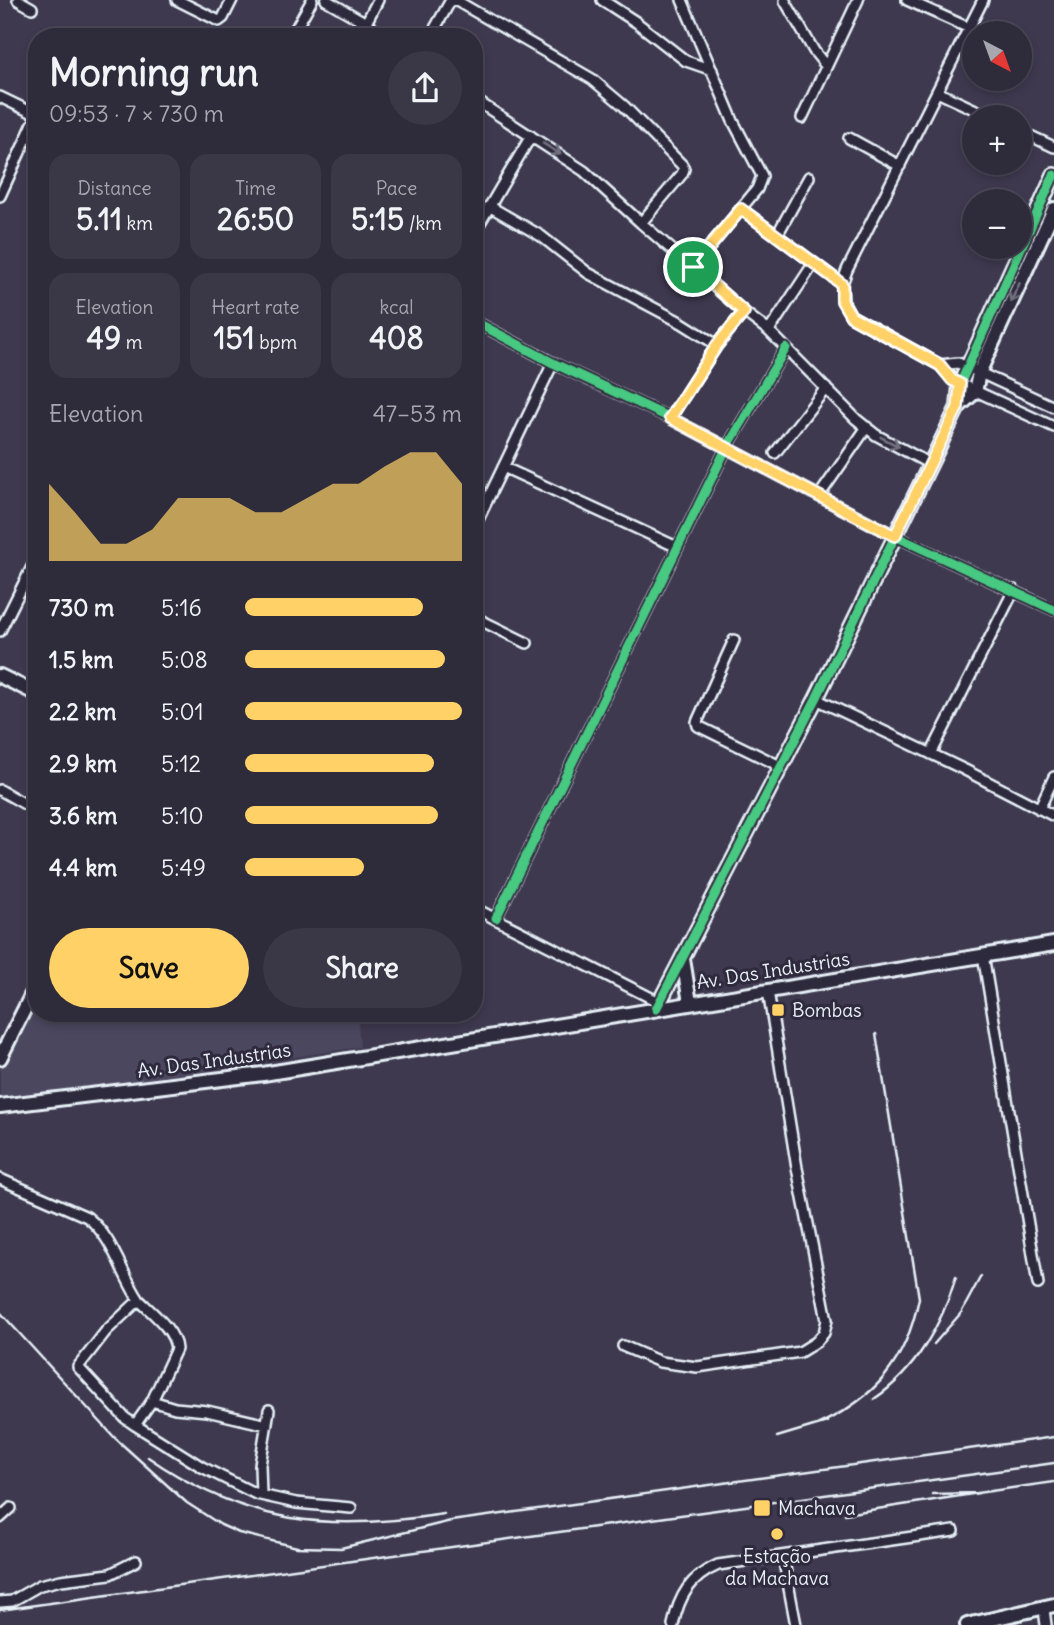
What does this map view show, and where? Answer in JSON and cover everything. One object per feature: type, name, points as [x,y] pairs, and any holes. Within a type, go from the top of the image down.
[{"type":"street","points":[[18,0],[32,8]]},
{"type":"street","points":[[177,0],[219,21],[232,0]]},
{"type":"street","points":[[296,28],[312,0]]},
{"type":"street","points":[[326,0],[372,28]]},
{"type":"street","points":[[366,23],[379,0]]},
{"type":"street","points":[[436,28],[453,0],[592,79],[624,106],[682,165],[682,174],[641,223]]},
{"type":"street","points":[[602,0],[636,22],[686,61],[712,70]]},
{"type":"street","points":[[682,0],[733,121],[762,176],[757,189],[693,267]]},
{"type":"street","points":[[802,118],[858,0]]},
{"type":"street","points":[[908,0],[962,25]]},
{"type":"street","points":[[972,21],[983,0]]},
{"type":"street","points":[[785,1],[814,51],[826,66]]},
{"type":"street","points":[[962,42],[842,284],[842,301],[851,316],[940,365],[952,380],[1054,427]]},
{"type":"street","points":[[937,92],[965,105]]},
{"type":"street","points":[[0,97],[28,111]]},
{"type":"street","points":[[483,105],[584,171],[769,331],[876,435],[930,464]]},
{"type":"street","points":[[0,196],[28,135]]},
{"type":"street","points":[[483,217],[531,136]]},
{"type":"street","points":[[1032,137],[1054,147]]},
{"type":"street","points":[[849,138],[900,166]]},
{"type":"street","points":[[975,392],[973,370],[1054,176]]},
{"type":"street","points":[[777,235],[809,177]]},
{"type":"street","points":[[489,206],[541,236],[588,273],[682,323],[717,345]]},
{"type":"street","points":[[741,209],[842,284]]},
{"type":"street","points":[[483,912],[658,1006],[782,767],[958,407],[960,384],[973,370],[1054,209]]},
{"type":"street","points":[[769,331],[814,263]]},
{"type":"street","points":[[670,418],[717,345],[744,312]]},
{"type":"street","points":[[483,326],[553,363],[670,418],[895,536],[1054,610]]},
{"type":"street","points":[[496,918],[726,449],[786,348]]},
{"type":"street","points":[[483,509],[553,363]]},
{"type":"street","points":[[940,365],[958,363],[1054,407]]},
{"type":"street","points":[[775,453],[826,388]]},
{"type":"street","points":[[1009,407],[1016,389]]},
{"type":"street","points":[[958,407],[975,392]]},
{"type":"street","points":[[819,496],[867,427]]},
{"type":"street","points":[[503,467],[677,547]]},
{"type":"street","points":[[0,631],[28,574]]},
{"type":"street","points":[[931,754],[1014,590]]},
{"type":"street","points":[[483,621],[527,643]]},
{"type":"street","points":[[734,640],[697,722],[698,726],[782,767]]},
{"type":"street","points":[[0,676],[28,690]]},
{"type":"street","points":[[816,699],[1054,816]]},
{"type":"street","points":[[1039,809],[1054,777]]},
{"type":"street","points":[[0,790],[28,806]]},
{"type":"street","name":"Av. Das Industrias","points":[[0,1106],[263,1074],[658,1006],[768,991],[1054,944]]},
{"type":"street","points":[[984,956],[1038,1284]]},
{"type":"street","points":[[683,959],[690,1003]]},
{"type":"street","points":[[623,1346],[660,1362],[697,1367],[800,1352],[824,1333],[827,1320],[797,1168],[768,991]]},
{"type":"street","points":[[0,1058],[28,1002]]},
{"type":"street","points":[[0,1179],[87,1217],[100,1226],[139,1300],[176,1342],[176,1349],[152,1401],[135,1424]]},
{"type":"street","points":[[139,1300],[106,1331],[78,1367],[125,1418],[202,1467],[261,1495],[296,1503],[351,1508]]},
{"type":"street","points":[[152,1401],[175,1408],[207,1410],[245,1422],[267,1425]]},
{"type":"street","points":[[261,1495],[260,1465],[269,1410]]},
{"type":"street","points":[[0,1518],[11,1508]]},
{"type":"street","points":[[673,1625],[687,1587],[700,1573],[718,1565],[954,1531]]},
{"type":"street","points":[[783,1557],[796,1625]]},
{"type":"street","points":[[0,1602],[12,1601],[40,1585],[110,1574],[136,1561]]},
{"type":"street","points":[[967,1625],[1049,1607],[1046,1625]]},
{"type":"shaded area","points":[[28,1011],[28,1022],[358,1022],[360,1047],[5,1099],[0,1096],[0,1067]]},
{"type":"railway","points":[[817,1425],[856,1403],[885,1375],[906,1341],[919,1298],[876,1034]]},
{"type":"railway","points":[[934,1344],[961,1313],[981,1276]]},
{"type":"railway","points":[[874,1399],[902,1375],[925,1345],[943,1312],[956,1277]]},
{"type":"railway","points":[[0,1312],[115,1438],[187,1503],[239,1533],[297,1547],[341,1548],[451,1521],[1054,1437]]},
{"type":"railway","points":[[777,1437],[827,1422]]},
{"type":"railway","points":[[148,1457],[184,1480],[219,1497],[254,1510],[290,1518],[363,1522],[444,1514]]},
{"type":"railway","points":[[0,1610],[1054,1463]]},
{"type":"railway","points":[[977,1493],[1054,1482]]},
{"type":"railway","points":[[845,1514],[979,1493],[932,1494]]},
{"type":"cycle path","points":[[656,1009],[816,699],[958,407],[960,384],[1054,175]]},
{"type":"cycle path","points":[[483,326],[553,363],[670,418],[895,536],[1054,610]]},
{"type":"cycle path","points":[[496,918],[726,449],[786,348]]},
{"type":"place","name":"Bombas","points":[[778,1010]]},
{"type":"place","name":"Machava","points":[[762,1508]]},
{"type":"place","name":"Estação da Machava","points":[[777,1534]]},
{"type":"route","points":[[741,209],[842,284],[842,301],[851,316],[940,365],[952,380],[960,384],[958,407],[895,536],[670,418],[717,345],[744,312],[693,267],[741,209]]}]
